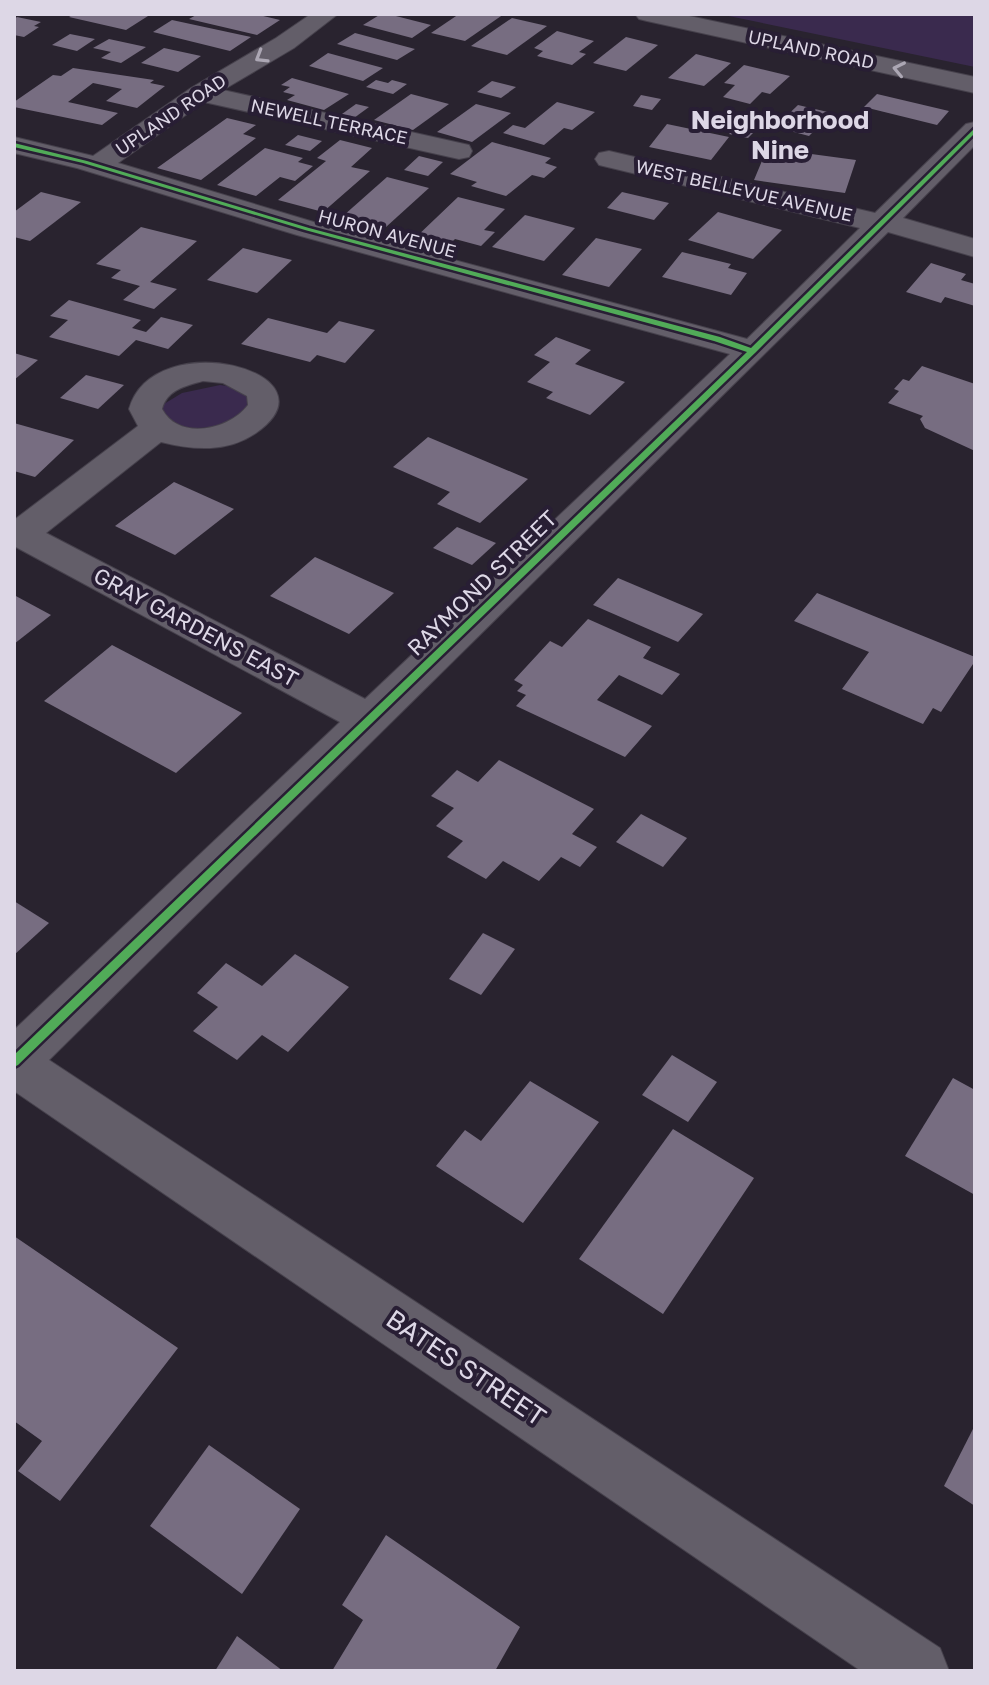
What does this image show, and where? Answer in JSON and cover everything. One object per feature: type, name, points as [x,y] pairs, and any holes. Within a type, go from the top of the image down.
[{"type":"street","name":"UPLAND ROAD","points":[[97,166],[200,93],[285,43],[326,14]]},
{"type":"street","name":"UPLAND ROAD","points":[[647,14],[975,85]]},
{"type":"street","name":"NEWELL TERRACE","points":[[200,93],[459,151]]},
{"type":"street","name":"RAYMOND STREET","points":[[14,1063],[752,351],[975,130]]},
{"type":"street","name":"HURON AVENUE","points":[[14,145],[752,351]]},
{"type":"street","name":"WEST BELLEVUE AVENUE","points":[[609,159],[880,222],[975,248]]},
{"type":"street","name":"GRAY GARDENS EAST","points":[[156,429],[18,532],[370,720]]},
{"type":"street","name":"BATES STREET","points":[[14,1063],[917,1671]]},
{"type":"shaded area","points":[[719,14],[975,14],[975,67]]},
{"type":"shaded area","points":[[220,385],[246,389],[256,409],[235,420],[202,428],[167,423],[159,407],[182,393]]},
{"type":"building","points":[[74,14],[148,16],[126,30],[69,17]]},
{"type":"building","points":[[198,14],[255,14],[280,20],[257,35],[189,19]]},
{"type":"building","points":[[381,14],[431,25],[412,38],[363,25]]},
{"type":"building","points":[[459,14],[504,14],[465,41],[431,33]]},
{"type":"building","points":[[512,18],[547,26],[507,55],[471,46]]},
{"type":"building","points":[[14,19],[41,22],[34,26],[39,27],[24,37],[14,35]]},
{"type":"building","points":[[172,20],[251,37],[230,51],[153,32]]},
{"type":"building","points":[[557,31],[594,41],[579,52],[586,54],[572,65],[537,56],[543,51],[534,48]]},
{"type":"building","points":[[355,33],[415,49],[397,60],[337,44]]},
{"type":"building","points":[[70,34],[95,39],[77,51],[52,45]]},
{"type":"building","points":[[626,37],[658,45],[626,71],[593,63]]},
{"type":"building","points":[[109,39],[146,47],[121,63],[101,58],[111,52],[93,48]]},
{"type":"building","points":[[164,48],[201,56],[178,72],[141,63]]},
{"type":"building","points":[[328,53],[383,68],[363,81],[309,66]]},
{"type":"building","points":[[696,54],[731,63],[704,86],[668,78]]},
{"type":"building","points":[[744,65],[790,76],[770,94],[762,92],[750,104],[723,97],[735,85],[724,83]]},
{"type":"building","points":[[73,68],[154,80],[150,83],[165,86],[137,108],[106,101],[122,89],[93,83],[68,102],[118,113],[102,125],[14,107],[14,102],[53,75],[61,76]]},
{"type":"building","points":[[292,78],[349,94],[324,110],[287,100],[295,95],[283,92],[290,87],[281,85]]},
{"type":"building","points":[[376,80],[407,84],[393,94],[366,87]]},
{"type":"building","points":[[492,81],[516,87],[501,98],[477,92]]},
{"type":"building","points":[[411,94],[449,104],[413,130],[374,120]]},
{"type":"building","points":[[877,94],[949,111],[937,125],[864,107]]},
{"type":"building","points":[[641,95],[661,99],[652,110],[633,106]]},
{"type":"building","points":[[557,102],[595,112],[572,130],[564,128],[544,145],[503,133],[513,125],[525,128]]},
{"type":"building","points":[[356,104],[369,107],[354,118],[342,114]]},
{"type":"building","points":[[476,104],[511,113],[472,142],[437,132]]},
{"type":"building","points":[[798,105],[832,113],[809,136],[775,127]]},
{"type":"building","points":[[227,118],[256,125],[243,134],[256,138],[201,180],[157,168]]},
{"type":"building","points":[[667,124],[729,137],[711,160],[649,147]]},
{"type":"building","points":[[738,125],[757,129],[748,138],[729,134]]},
{"type":"building","points":[[298,135],[322,141],[310,151],[285,145]]},
{"type":"building","points":[[340,140],[372,148],[351,167],[370,171],[323,212],[278,200],[326,161],[317,158]]},
{"type":"building","points":[[492,142],[551,158],[545,163],[557,167],[544,178],[532,175],[506,196],[471,186],[477,182],[450,174]]},
{"type":"building","points":[[265,148],[303,158],[298,162],[313,166],[295,181],[280,177],[256,196],[217,185]]},
{"type":"building","points":[[789,151],[856,160],[845,193],[754,180],[764,156],[786,159]]},
{"type":"building","points":[[419,156],[443,162],[428,176],[404,170]]},
{"type":"building","points":[[387,177],[429,188],[386,227],[343,216]]},
{"type":"building","points":[[41,192],[81,202],[30,241],[14,237],[14,212]]},
{"type":"building","points":[[622,192],[669,203],[654,220],[607,208]]},
{"type":"building","points":[[458,197],[505,209],[484,230],[495,232],[481,246],[455,239],[447,247],[414,239]]},
{"type":"building","points":[[718,212],[782,230],[753,259],[688,240]]},
{"type":"building","points":[[525,215],[575,228],[544,261],[492,247]]},
{"type":"building","points":[[141,227],[197,241],[150,282],[177,289],[154,309],[123,300],[140,286],[111,278],[121,270],[96,264]]},
{"type":"building","points":[[596,238],[642,249],[609,287],[562,275]]},
{"type":"building","points":[[243,248],[292,260],[257,293],[207,280]]},
{"type":"building","points":[[682,252],[731,264],[728,268],[747,273],[731,295],[662,277]]},
{"type":"building","points":[[931,263],[966,274],[961,280],[975,284],[975,306],[945,297],[941,303],[906,292]]},
{"type":"building","points":[[69,300],[141,320],[132,328],[146,332],[161,317],[193,325],[168,349],[136,340],[119,356],[49,337],[68,320],[50,316]]},
{"type":"building","points":[[268,318],[327,333],[339,321],[375,330],[345,363],[317,355],[310,362],[241,344]]},
{"type":"building","points":[[556,337],[591,350],[575,364],[625,382],[590,415],[546,398],[553,392],[527,382],[550,362],[534,355]]},
{"type":"building","points":[[14,353],[38,360],[14,380]]},
{"type":"building","points":[[922,366],[975,384],[975,451],[925,428],[920,419],[923,416],[888,403],[899,391],[894,389],[903,379],[909,381]]},
{"type":"building","points":[[86,375],[124,385],[98,409],[60,398]]},
{"type":"building","points":[[14,423],[74,440],[35,477],[14,471]]},
{"type":"building","points":[[428,437],[528,479],[480,523],[437,504],[450,492],[393,467]]},
{"type":"building","points":[[174,482],[234,509],[175,555],[115,526]]},
{"type":"building","points":[[457,527],[496,543],[472,565],[433,548]]},
{"type":"building","points":[[315,557],[394,593],[349,634],[270,596]]},
{"type":"building","points":[[618,578],[703,614],[678,642],[593,605]]},
{"type":"building","points":[[817,593],[975,657],[975,661],[941,712],[933,708],[923,724],[842,689],[869,652],[794,621]]},
{"type":"building","points":[[14,595],[51,615],[14,644]]},
{"type":"building","points":[[588,619],[651,647],[643,658],[680,674],[662,695],[619,675],[597,700],[652,726],[625,757],[516,706],[526,695],[517,691],[523,685],[514,680],[550,641],[562,647]]},
{"type":"building","points":[[112,645],[242,713],[176,773],[44,701]]},
{"type":"building","points":[[499,760],[594,809],[572,834],[597,847],[580,867],[561,857],[539,881],[503,861],[486,879],[447,857],[463,841],[436,826],[454,808],[431,796],[457,770],[478,782]]},
{"type":"building","points":[[641,814],[687,838],[663,867],[616,842]]},
{"type":"building","points":[[14,901],[49,923],[14,955]]},
{"type":"building","points":[[483,933],[515,949],[481,995],[449,979]]},
{"type":"building","points":[[295,954],[349,987],[288,1052],[262,1035],[237,1060],[193,1031],[218,1007],[197,993],[226,963],[262,986]]},
{"type":"building","points":[[672,1055],[717,1082],[688,1122],[642,1095]]},
{"type":"building","points":[[953,1078],[975,1090],[975,1195],[905,1156]]},
{"type":"building","points":[[530,1081],[599,1122],[523,1223],[436,1166],[465,1130],[481,1141]]},
{"type":"building","points":[[673,1129],[754,1178],[663,1314],[579,1259]]},
{"type":"building","points":[[14,1236],[178,1348],[60,1501],[18,1471],[42,1441],[14,1421]]},
{"type":"building","points":[[975,1425],[975,1506],[944,1486]]},
{"type":"building","points":[[209,1445],[300,1509],[242,1594],[150,1526]]},
{"type":"building","points":[[386,1535],[520,1627],[495,1671],[332,1671],[363,1620],[342,1605]]},
{"type":"building","points":[[237,1636],[283,1671],[215,1671]]},
{"type":"cycle path","points":[[14,1062],[752,351],[975,130]]},
{"type":"cycle path","points":[[14,145],[85,162],[307,229],[752,351]]},
{"type":"district","name":"Neighborhood Nine","points":[[780,135]]}]
